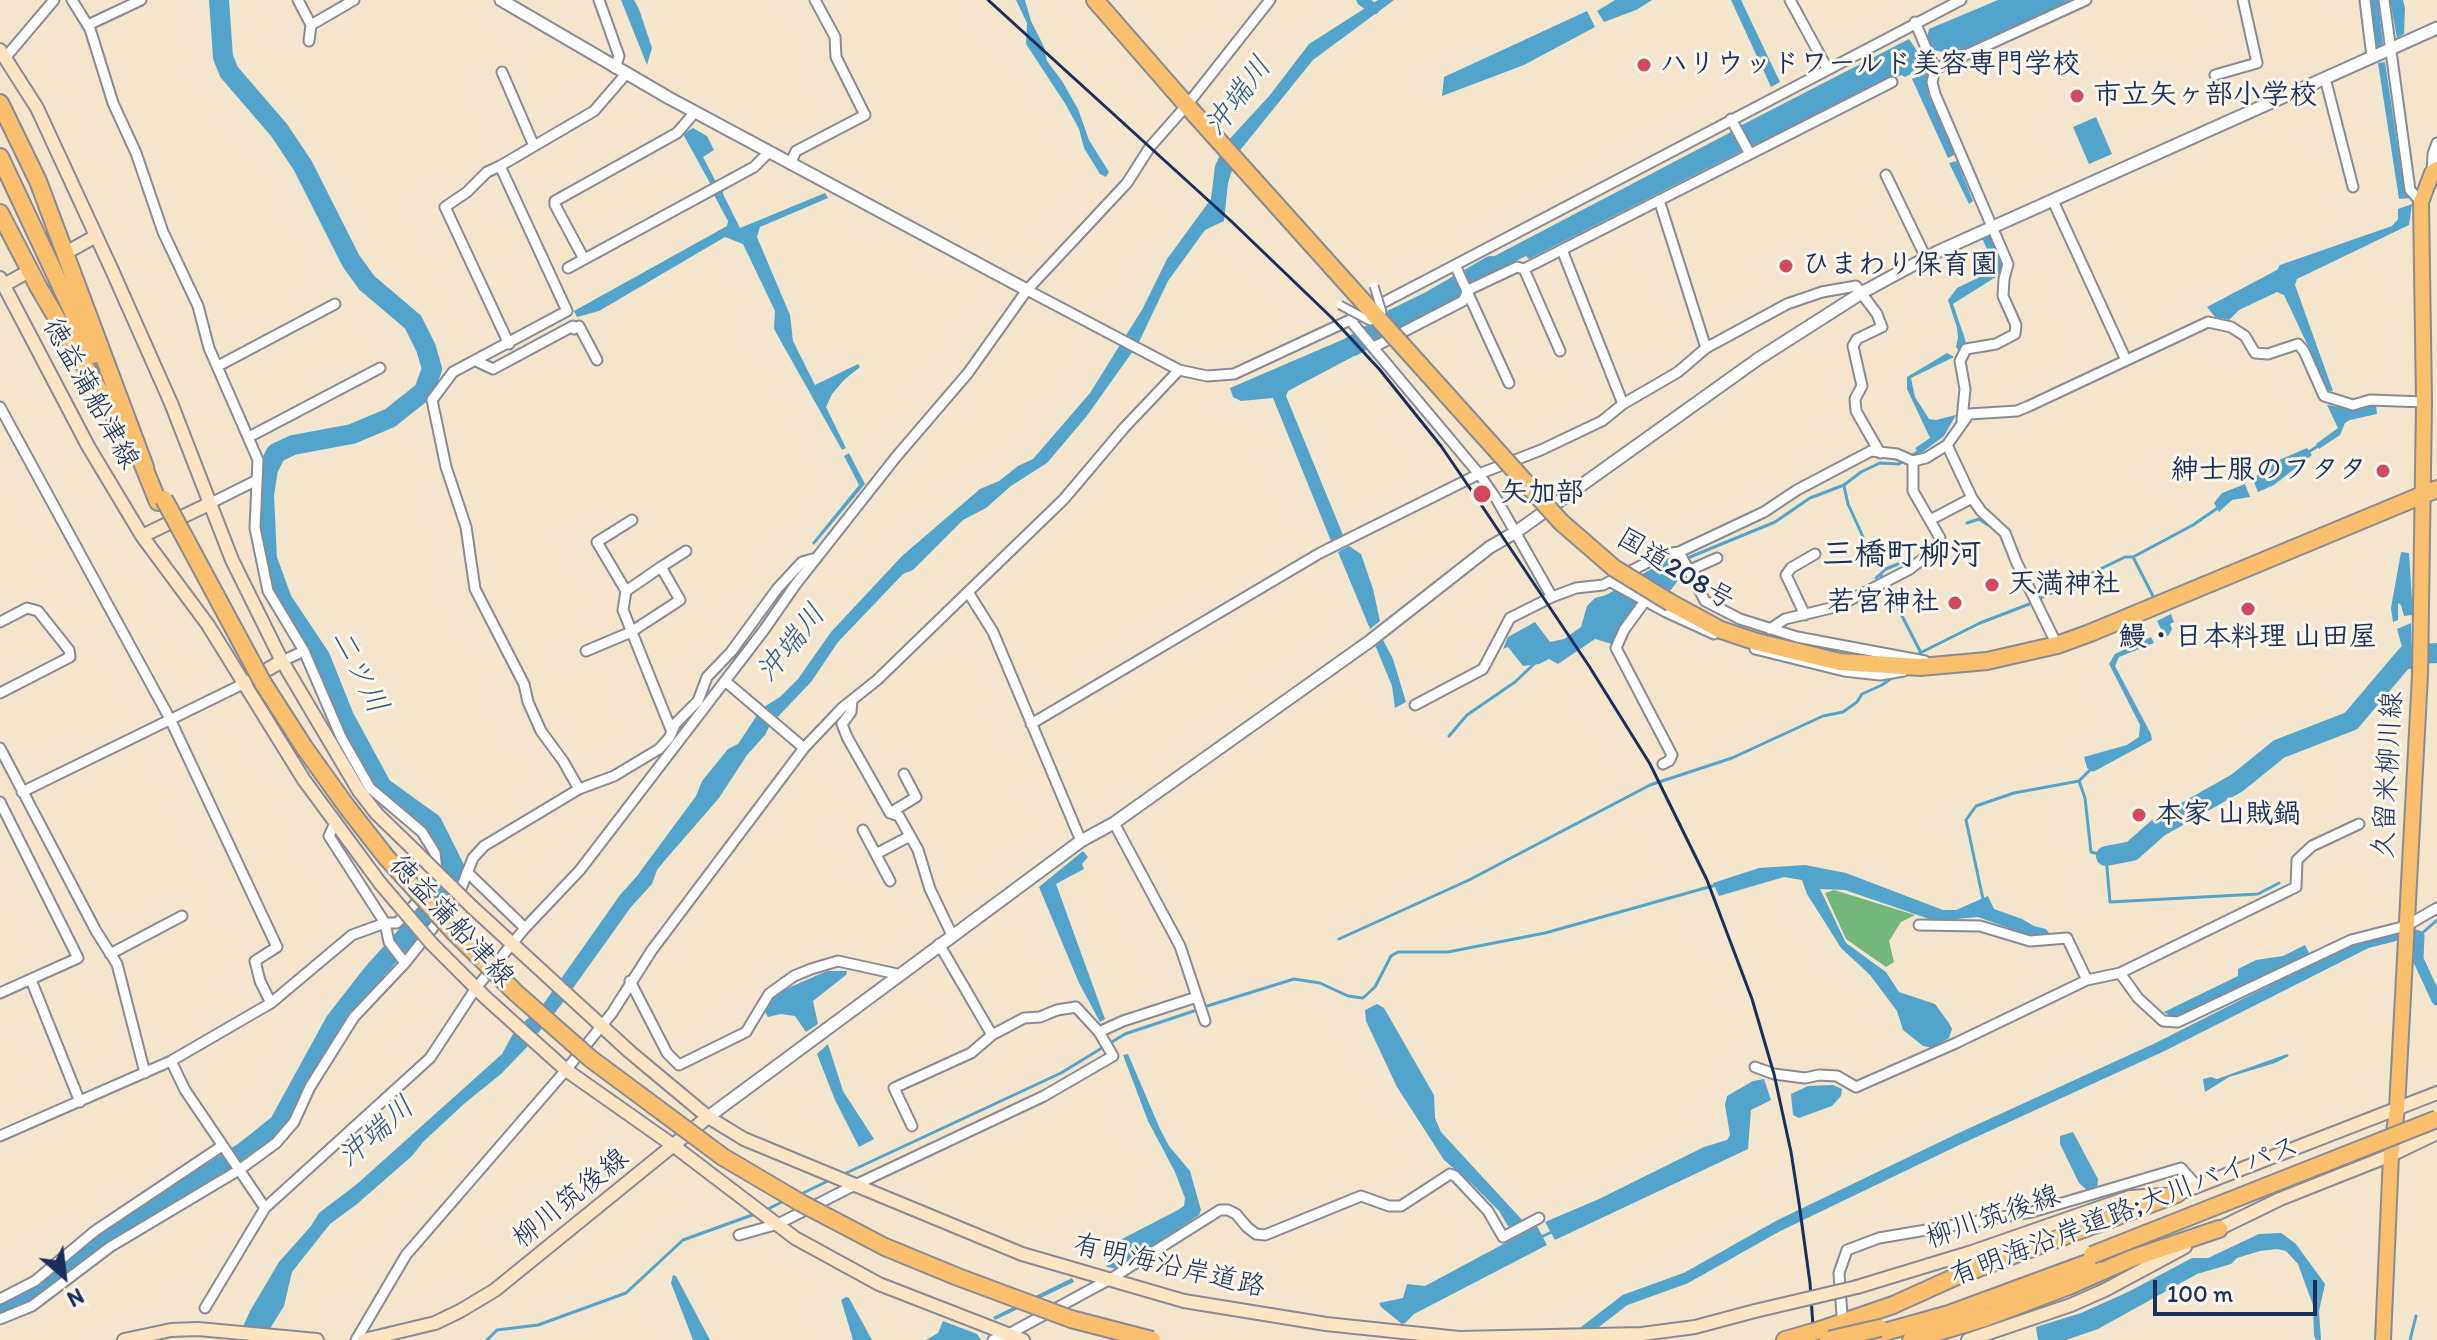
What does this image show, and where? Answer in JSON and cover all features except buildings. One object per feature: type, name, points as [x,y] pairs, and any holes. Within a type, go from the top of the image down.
[{"type":"highway","name":"国道208号","points":[[1095,0],[1561,522],[1614,568],[1721,630],[1840,662],[1935,667],[1987,661],[2057,645],[2437,489]]},
{"type":"highway","points":[[0,103],[38,181],[145,467]]},
{"type":"highway","points":[[0,157],[161,501],[258,686],[333,799],[381,860],[448,935],[533,1017],[654,1117],[721,1163],[797,1208],[882,1252],[955,1283],[1069,1324],[1130,1340]]},
{"type":"highway","points":[[0,213],[39,288],[145,467]]},
{"type":"highway","points":[[161,501],[263,683],[347,807],[386,857],[453,931],[516,993],[591,1059],[723,1157],[885,1247],[1071,1319],[1152,1340]]},
{"type":"highway","name":"有明海沿岸道路;大川バイパス","points":[[2092,1258],[2437,1119]]},
{"type":"highway","name":"有明海沿岸道路;大川バイパス","points":[[1848,1337],[1949,1314],[2437,1126]]},
{"type":"highway","points":[[1785,1340],[1824,1335],[1955,1277],[2177,1194]]},
{"type":"highway","points":[[1911,1340],[1985,1318],[2130,1259],[2219,1229]]},
{"type":"highway","name":"有明海沿岸道路;大川バイパス","points":[[1824,1335],[1881,1331]]},
{"type":"main road","name":"徳益蒲船津線","points":[[2,54],[37,108],[150,353],[232,560],[282,661],[359,791],[377,814],[471,906],[708,1117]]},
{"type":"main road","name":"久留米柳川線","points":[[2383,1340],[2420,675],[2424,402],[2421,202],[2434,171]]},
{"type":"main road","points":[[71,250],[96,236]]},
{"type":"main road","name":"徳益蒲船津線","points":[[22,275],[1,283],[88,446],[142,536],[208,625],[304,780],[380,883],[432,944],[486,998],[562,1066],[674,1146]]},
{"type":"main road","points":[[142,536],[209,504]]},
{"type":"main road","points":[[243,684],[282,661]]},
{"type":"main road","name":"柳川筑後線","points":[[1550,1335],[1642,1334],[1695,1327],[1857,1287],[1972,1252],[2130,1197],[2177,1194],[2437,1093]]},
{"type":"main road","name":"柳川筑後線","points":[[364,1340],[435,1323],[495,1290],[708,1117]]},
{"type":"main road","name":"有明海沿岸道路","points":[[708,1117],[744,1139],[796,1162],[1022,1254],[1184,1301],[1326,1324],[1459,1338],[1550,1335]]},
{"type":"main road","points":[[1968,1340],[2071,1305],[2105,1290],[2280,1199],[2391,1155],[2437,1133]]},
{"type":"main road","points":[[674,1146],[795,1238],[879,1284],[1023,1340]]},
{"type":"main road","points":[[131,1339],[171,1330],[198,1329],[317,1340]]},
{"type":"street","points":[[2,54],[54,0]]},
{"type":"street","points":[[0,1136],[171,1061],[271,1003],[352,935],[385,923],[397,923],[438,880],[435,853],[422,832],[370,788],[341,737],[304,651],[268,591],[255,528],[258,460],[209,348],[198,306],[163,232],[136,153],[113,103],[88,25],[72,0]]},
{"type":"street","points":[[88,25],[141,0]]},
{"type":"street","points":[[298,0],[311,25],[309,41]]},
{"type":"street","points":[[311,25],[354,0]]},
{"type":"street","points":[[501,0],[695,112],[1159,361],[1179,370],[1207,376],[1234,374],[1353,323],[1455,265],[1961,0]]},
{"type":"street","points":[[509,344],[445,207],[467,192],[487,172],[594,111],[621,71],[619,56],[599,0]]},
{"type":"street","points":[[790,164],[796,151],[865,115],[836,57],[835,37],[815,0]]},
{"type":"street","points":[[205,1308],[265,1208],[430,1058],[476,988],[516,948],[525,928],[580,870],[729,683],[816,558],[896,457],[968,373],[1031,292],[1127,183],[1150,147],[1189,107],[1270,0]]},
{"type":"street","points":[[1790,0],[1827,68]]},
{"type":"street","points":[[1935,69],[2086,0]]},
{"type":"street","points":[[2215,75],[2257,63],[2243,0]]},
{"type":"street","points":[[2365,0],[2372,57]]},
{"type":"street","points":[[2384,0],[2388,50],[2410,190],[2421,202]]},
{"type":"street","points":[[1915,22],[1935,69],[1932,82],[1935,94],[2008,264],[2003,296],[2016,325],[2015,334],[1996,344],[1966,349],[1960,361],[1965,389],[1962,420]]},
{"type":"street","points":[[708,1117],[897,974],[1081,841],[1114,823],[1370,641],[1490,547],[1516,532],[1758,359],[1863,292],[1926,258],[2437,28]]},
{"type":"street","points":[[502,72],[534,146]]},
{"type":"street","points":[[2325,78],[2353,187]]},
{"type":"street","points":[[1374,347],[1463,301],[1468,290],[1517,267],[1524,269],[1892,82]]},
{"type":"street","points":[[584,259],[555,201],[664,141],[683,128],[695,112]]},
{"type":"street","points":[[1731,120],[1749,154]]},
{"type":"street","points":[[2434,171],[2433,154],[2437,143]]},
{"type":"street","points":[[568,268],[758,165],[769,152]]},
{"type":"street","points":[[500,166],[567,311],[453,372],[432,400],[446,467],[466,527],[475,589],[524,684],[541,731],[579,789]]},
{"type":"street","points":[[1886,175],[1926,258]]},
{"type":"street","points":[[1659,200],[1706,348]]},
{"type":"street","points":[[2053,201],[2126,360]]},
{"type":"street","points":[[1562,250],[1623,404]]},
{"type":"street","points":[[1455,265],[1509,383]]},
{"type":"street","points":[[1524,269],[1560,351]]},
{"type":"street","points":[[1340,305],[1370,321],[1378,318],[1382,312],[1374,286]]},
{"type":"street","points":[[1031,724],[1320,553],[1479,474],[1602,421],[1623,404],[1678,372],[1706,348],[1787,304],[1822,292],[1856,286],[1863,292],[1882,327],[1854,341],[1862,386],[1855,399],[1856,411],[1880,453]]},
{"type":"street","points":[[218,366],[335,304]]},
{"type":"street","points":[[1415,705],[1483,669],[1510,618],[1552,597],[1576,588],[1614,584],[1664,554],[1679,552],[1764,512],[1850,460],[1871,451],[1897,454],[1913,461],[1926,458],[1947,445],[1969,414],[2017,411],[2208,322],[2231,327],[2245,336],[2255,353],[2268,354],[2298,344],[2324,396],[2353,405],[2370,400],[2424,402]]},
{"type":"street","points":[[1353,323],[1479,474],[1552,597]]},
{"type":"street","points":[[476,361],[493,369],[573,326],[574,329],[579,326],[597,360]]},
{"type":"street","points":[[249,437],[380,368]]},
{"type":"street","points":[[356,1340],[406,1255],[600,1024],[801,745],[877,680],[1064,499],[1124,428],[1179,370]]},
{"type":"street","points":[[0,407],[170,719],[277,947],[255,961],[260,981],[271,1003]]},
{"type":"street","points":[[1947,445],[1972,498],[2005,533],[2057,645]]},
{"type":"street","points":[[1770,629],[1785,619],[1831,608],[1885,582],[1910,569],[1939,546],[1940,538],[1913,491],[1913,461]]},
{"type":"street","points":[[209,504],[257,480]]},
{"type":"street","points":[[1930,520],[1972,498]]},
{"type":"street","points":[[632,520],[597,542],[626,591],[623,610],[672,732]]},
{"type":"street","points":[[626,591],[686,551]]},
{"type":"street","points":[[1679,552],[1719,623],[1778,656],[1818,666],[1891,665]]},
{"type":"street","points":[[1805,615],[1786,575],[1791,568],[1815,554]]},
{"type":"street","points":[[0,1319],[56,1289],[110,1247],[239,1170],[276,1143],[294,1122],[310,1087],[354,1017],[405,963],[458,896],[473,858],[484,846],[579,789],[614,776],[659,749],[676,723],[698,701],[707,677],[731,652],[777,589],[802,562],[816,558]]},
{"type":"street","points":[[1690,570],[1717,558]]},
{"type":"street","points":[[586,651],[631,632],[680,600],[661,567]]},
{"type":"street","points":[[1614,584],[1648,602],[1719,623],[1770,629],[1845,647],[1891,665]]},
{"type":"street","points":[[968,592],[993,632],[1081,841]]},
{"type":"street","points":[[1648,602],[1624,630],[1616,648],[1672,755],[1663,764]]},
{"type":"street","points":[[0,622],[27,608],[38,611],[69,650],[70,657],[0,693]]},
{"type":"street","points":[[282,661],[304,651]]},
{"type":"street","points":[[729,683],[801,745]]},
{"type":"street","points":[[22,792],[243,684]]},
{"type":"street","points":[[852,700],[851,712],[842,724],[890,813],[899,816],[918,850],[930,889],[952,935]]},
{"type":"street","points":[[0,748],[117,964],[145,1073]]},
{"type":"street","points":[[890,813],[916,797],[904,774]]},
{"type":"street","points":[[0,802],[78,958],[0,993]]},
{"type":"street","points":[[336,821],[329,836],[385,923],[389,942],[405,963]]},
{"type":"street","points":[[1114,823],[1180,946],[1204,1018]]},
{"type":"street","points":[[1755,1067],[1774,1074],[1805,1078],[1837,1076],[1856,1087],[2087,980],[2120,973],[2296,887],[2297,860],[2312,846],[2359,824]]},
{"type":"street","points":[[863,830],[890,881]]},
{"type":"street","points":[[876,854],[910,836]]},
{"type":"street","points":[[467,872],[525,928]]},
{"type":"street","points":[[2120,973],[2138,998],[2163,1021],[2178,1022],[2351,940],[2406,926],[2437,908]]},
{"type":"street","points":[[110,954],[182,916]]},
{"type":"street","points":[[1919,925],[1980,926],[2030,941],[2067,938],[2087,980]]},
{"type":"street","points":[[939,944],[992,1035]]},
{"type":"street","points":[[630,981],[667,1053],[679,1065],[746,1032],[769,994],[794,976],[838,961],[897,974]]},
{"type":"street","points":[[31,980],[80,1102]]},
{"type":"street","points":[[1101,1035],[1123,1021],[1198,999]]},
{"type":"street","points":[[739,1235],[853,1186],[1044,1096],[1113,1056],[1101,1035],[1076,1007],[1024,1018],[992,1035],[971,1053],[894,1088],[912,1126]]},
{"type":"street","points":[[171,1061],[185,1090],[265,1208]]},
{"type":"street","points":[[16,1313],[4,1297],[35,1281],[95,1231],[222,1146]]},
{"type":"street","points":[[1842,1315],[1839,1273],[1847,1250],[1879,1238],[2032,1212],[2181,1168],[2197,1186]]},
{"type":"street","points":[[993,1340],[1112,1278],[1220,1210],[1236,1214],[1256,1234],[1265,1235],[1361,1196],[1389,1206],[1401,1206],[1450,1174],[1488,1211],[1503,1237],[1539,1218]]},
{"type":"green space","points":[[1834,890],[1915,915],[1901,922],[1889,941],[1894,962],[1886,967],[1846,939],[1825,893]]},
{"type":"water","points":[[621,0],[634,0],[639,9],[652,48],[647,65]]},
{"type":"water","points":[[1016,0],[1025,0],[1047,61],[1078,109],[1089,140],[1109,172],[1106,177],[1100,174],[1084,148],[1079,129],[1066,105],[1026,44],[1027,23]]},
{"type":"water","name":"沖端川","points":[[1378,0],[1394,0],[1313,60],[1237,154],[1228,183],[1224,221],[1205,230],[1168,281],[1138,344],[1086,417],[1047,463],[1011,486],[986,508],[963,520],[913,570],[903,574],[838,642],[811,682],[770,725],[747,755],[719,798],[657,870],[652,884],[631,907],[526,1048],[423,1142],[412,1156],[330,1224],[292,1272],[284,1306],[263,1340],[237,1340],[279,1262],[319,1213],[357,1184],[502,1054],[514,1032],[544,1003],[620,895],[696,796],[702,781],[728,749],[738,744],[761,709],[780,697],[798,679],[831,632],[902,556],[980,489],[1033,459],[1090,393],[1143,308],[1167,259],[1211,199],[1215,166],[1225,144],[1270,95],[1309,44]]},
{"type":"water","points":[[1615,0],[1652,0],[1636,10],[1604,22],[1597,11]]},
{"type":"water","points":[[1731,0],[1741,0],[1780,82],[1771,87]]},
{"type":"water","points":[[1998,0],[2071,0],[1965,52],[1955,52],[1952,48],[1943,52],[1934,50],[1927,37],[1929,29]]},
{"type":"water","points":[[2371,0],[2378,0],[2383,44],[2376,48]]},
{"type":"water","points":[[2390,0],[2403,0],[2405,8],[2404,34],[2397,38]]},
{"type":"water","points":[[1587,11],[1595,27],[1524,65],[1442,96],[1444,77]]},
{"type":"water","points":[[1909,39],[1927,66],[1905,77],[1901,75],[1752,146],[1740,126]]},
{"type":"water","points":[[2385,62],[2404,189],[2410,198],[2399,199],[2378,63]]},
{"type":"water","points":[[1928,71],[1933,96],[1956,154],[1948,158],[1912,79]]},
{"type":"water","points":[[2096,117],[2112,154],[2089,164],[2073,127]]},
{"type":"water","points":[[693,128],[707,136],[714,150],[703,157],[716,182],[711,185],[683,134]]},
{"type":"water","points":[[1731,132],[1742,151],[1529,259],[1526,256],[1474,282],[1469,281],[1464,272]]},
{"type":"water","points":[[1957,161],[1973,201],[1969,204],[1949,163]]},
{"type":"water","points":[[723,189],[740,228],[825,193],[828,198],[760,227],[757,237],[790,315],[793,341],[815,385],[858,364],[860,367],[832,394],[826,407],[846,448],[842,450],[774,329],[775,311],[743,244],[725,237],[599,311],[577,317],[574,311],[727,226],[728,221],[714,195]]},
{"type":"water","points":[[2412,204],[2409,225],[2297,279],[2295,285],[2333,391],[2324,390],[2284,295],[2277,292],[2239,310],[2229,320],[2215,317],[2207,307],[2277,270],[2280,265],[2392,226],[2398,219],[2398,209]]},
{"type":"water","points":[[1989,234],[2003,265],[2002,273],[1953,304],[1966,342],[1959,351],[1956,347],[1957,328],[1948,300],[1957,288],[1995,267],[1982,238]]},
{"type":"water","points":[[1455,278],[1461,288],[1460,297],[1401,328],[1385,312]]},
{"type":"water","points":[[1367,325],[1379,339],[1356,355],[1288,391],[1286,396],[1343,535],[1331,541],[1273,398],[1241,401],[1233,397],[1230,388],[1344,339]]},
{"type":"water","points":[[1947,353],[1954,357],[1911,378],[1915,397],[1929,419],[1956,415],[1944,436],[1920,454],[1915,448],[1930,438],[1907,389],[1907,377]]},
{"type":"water","points":[[2327,405],[2345,408],[2376,405],[2377,414],[2345,423],[2340,435],[2319,449],[2316,444],[2338,428]]},
{"type":"water","points":[[2307,448],[2312,455],[2274,485],[2258,492],[2253,480],[2265,466]]},
{"type":"water","points":[[849,453],[865,484],[814,545],[812,543],[859,485],[844,456]]},
{"type":"water","points":[[2245,484],[2250,497],[2232,500],[2219,512],[2214,503],[2222,493]]},
{"type":"water","points":[[1349,546],[1361,554],[1373,589],[1380,621],[1370,629],[1338,552]]},
{"type":"water","points":[[2401,552],[2409,553],[2413,615],[2404,616],[2398,603],[2398,620],[2393,622],[2391,608]]},
{"type":"water","points":[[1667,560],[1672,562],[1679,579],[1671,590],[1632,610],[1612,644],[1595,639],[1558,664],[1549,659],[1523,666],[1508,647],[1503,649],[1508,637],[1535,622],[1550,642],[1564,639],[1581,627],[1587,606],[1595,598],[1606,595]]},
{"type":"water","points":[[2171,614],[2174,622],[2170,624],[2172,629],[2169,635],[2161,639],[2157,621]]},
{"type":"water","points":[[2411,623],[2412,669],[2402,668],[2374,702],[2364,695],[2402,647],[2397,629]]},
{"type":"water","points":[[2151,637],[2154,643],[2119,657],[2115,666],[2152,740],[2093,772],[2087,768],[2084,757],[2127,745],[2139,737],[2140,725],[2109,664],[2115,654]]},
{"type":"water","points":[[1383,640],[1393,659],[1406,702],[1395,708],[1392,686],[1375,645]]},
{"type":"water","points":[[1083,851],[1088,857],[1082,864],[1084,869],[1056,884],[1105,1019],[1100,1022],[1079,983],[1039,887]]},
{"type":"water","points":[[1805,865],[1846,873],[1943,910],[1956,910],[1988,896],[1994,909],[2046,929],[2049,933],[2031,936],[1978,917],[1935,921],[1845,890],[1820,889],[1846,943],[1886,972],[1899,992],[1935,1004],[1949,1023],[1952,1029],[1949,1038],[1932,1048],[1923,1046],[1903,1030],[1897,1011],[1870,975],[1841,948],[1807,894],[1802,880],[1784,877],[1719,896],[1713,883],[1759,868]]},
{"type":"water","points":[[2305,945],[2309,953],[2181,1017],[2173,1018],[2164,1012],[2238,976],[2238,969],[2256,960],[2283,956]]},
{"type":"water","points":[[827,971],[847,971],[813,1001],[818,1024],[806,1032],[795,1016],[781,1014],[768,1017],[765,1012],[772,995]]},
{"type":"water","points":[[1377,1004],[1384,1008],[1434,1095],[1435,1118],[1441,1132],[1525,1223],[1508,1226],[1499,1211],[1444,1160],[1397,1087],[1366,1021],[1365,1010]]},
{"type":"water","points":[[828,1044],[843,1091],[874,1139],[859,1147],[835,1100],[817,1054]]},
{"type":"water","points":[[1128,1054],[1169,1146],[1190,1171],[1201,1210],[1199,1215],[1122,1270],[1107,1267],[1103,1255],[1120,1240],[1184,1206],[1185,1198],[1148,1121],[1123,1055]]},
{"type":"water","points":[[2287,1054],[2289,1056],[2275,1063],[2229,1077],[2205,1092],[2203,1079],[2217,1079]]},
{"type":"water","points":[[1764,1079],[1771,1100],[1751,1110],[1748,1149],[1555,1240],[1545,1222],[1704,1147],[1727,1140],[1730,1135],[1725,1105],[1727,1096],[1753,1081]]},
{"type":"water","points":[[1833,1085],[1842,1089],[1841,1096],[1832,1106],[1799,1118],[1793,1115],[1791,1094],[1808,1086]]},
{"type":"water","points":[[2073,1132],[2098,1179],[2097,1189],[2088,1191],[2079,1183],[2060,1144],[2060,1136]]},
{"type":"water","points":[[1537,1226],[1547,1245],[1414,1314],[1405,1323],[1402,1324],[1381,1307],[1379,1303],[1403,1298],[1407,1284],[1425,1286]]},
{"type":"water","points":[[2281,1233],[2296,1244],[2325,1284],[2319,1311],[2321,1340],[2316,1340],[2314,1335],[2313,1305],[2298,1264],[2286,1251],[2277,1249],[2237,1258],[2231,1264],[2197,1274],[2098,1329],[2066,1340],[2038,1340],[2036,1327],[2081,1313],[2192,1258],[2208,1258],[2259,1234]]},
{"type":"water","points":[[673,1275],[710,1340],[693,1340],[671,1283]]},
{"type":"water","points":[[1072,1278],[1074,1282],[995,1320],[993,1317]]},
{"type":"water","points":[[846,1297],[872,1340],[853,1340],[841,1300]]},
{"type":"water","points":[[943,1321],[977,1334],[981,1340],[926,1340],[938,1333]]},
{"type":"waterway","name":"二ツ川","points":[[0,1310],[24,1302],[89,1251],[244,1152],[279,1124],[335,1022],[374,972],[439,900],[454,867],[432,823],[382,787],[344,717],[320,657],[282,600],[267,559],[264,495],[268,469],[276,453],[293,445],[352,434],[390,418],[424,391],[432,369],[413,322],[367,283],[351,261],[303,166],[279,130],[229,72],[223,57],[219,0]]},
{"type":"waterway","points":[[1362,0],[1374,9]]},
{"type":"waterway","points":[[1353,346],[1491,266]]},
{"type":"waterway","points":[[2307,453],[2321,444]]},
{"type":"waterway","points":[[1690,557],[1775,522],[1810,498],[1844,485],[1880,463],[1899,464],[1919,451]]},
{"type":"waterway","points":[[1844,486],[1848,504],[1874,561],[1886,569],[1898,564]]},
{"type":"waterway","points":[[2039,599],[2125,557],[2133,557],[2193,525],[2219,507]]},
{"type":"waterway","points":[[1967,523],[1979,519],[1988,525]]},
{"type":"waterway","points":[[2133,557],[2155,600]]},
{"type":"waterway","points":[[1876,578],[1886,569]]},
{"type":"waterway","points":[[1881,575],[1920,651]]},
{"type":"waterway","points":[[1916,655],[1980,623],[2032,603]]},
{"type":"waterway","points":[[2106,856],[2132,851],[2159,827],[2237,783],[2279,749],[2351,721],[2407,655],[2437,653]]},
{"type":"waterway","points":[[1449,736],[1467,715],[1515,682],[1534,664]]},
{"type":"waterway","points":[[1339,939],[1469,880],[1650,785],[1732,758],[1823,716],[1843,712],[1862,694],[1896,675]]},
{"type":"waterway","points":[[2092,768],[2079,781],[2085,798],[2091,852],[2106,856],[2110,902],[2258,894],[2279,883]]},
{"type":"waterway","points":[[1983,899],[1966,820],[1976,806],[2014,793],[2079,781]]},
{"type":"waterway","points":[[1204,1007],[1294,979],[1320,983],[1348,996],[1363,998],[1375,987],[1391,956],[1398,952],[1448,952],[1545,933],[1716,885]]},
{"type":"waterway","points":[[2419,936],[2437,920]]},
{"type":"waterway","points":[[2411,934],[2419,936],[2418,959],[2437,1000]]},
{"type":"waterway","points":[[1577,1337],[1625,1300],[1686,1278],[1778,1226],[2160,1047],[2366,943],[2394,936]]},
{"type":"waterway","points":[[842,1175],[1061,1073],[1125,1034],[1197,1010]]},
{"type":"waterway","points":[[799,1195],[832,1179]]},
{"type":"waterway","points":[[766,1210],[784,1201]]},
{"type":"waterway","points":[[487,1340],[497,1330],[538,1325],[626,1293],[683,1240],[755,1214]]},
{"type":"waterway","points":[[1539,1238],[1554,1231]]},
{"type":"waterway","points":[[2410,1340],[2416,1316]]},
{"type":"railway","points":[[988,0],[1231,221],[1332,318],[1380,370],[1441,446],[1589,666],[1650,764],[1707,880],[1752,999],[1774,1074],[1799,1203],[1814,1340]]},
{"type":"place","name":"ハリウッドワールド美容専門学校","points":[[1644,65]]},
{"type":"place","name":"市立矢ヶ部小学校","points":[[2077,96]]},
{"type":"place","name":"ひまわり保育園","points":[[1786,266]]},
{"type":"place","name":"紳士服のフタタ","points":[[2383,471]]},
{"type":"place","name":"矢加部","points":[[1482,494]]},
{"type":"place","name":"天満神社","points":[[1992,585]]},
{"type":"place","name":"若宮神社","points":[[1955,603]]},
{"type":"place","name":"鰻・日本料理 山田屋","points":[[2248,609]]},
{"type":"place","name":"本家 山賊鍋","points":[[2139,815]]},
{"type":"district","name":"三橋町柳河","points":[[1902,556]]}]
